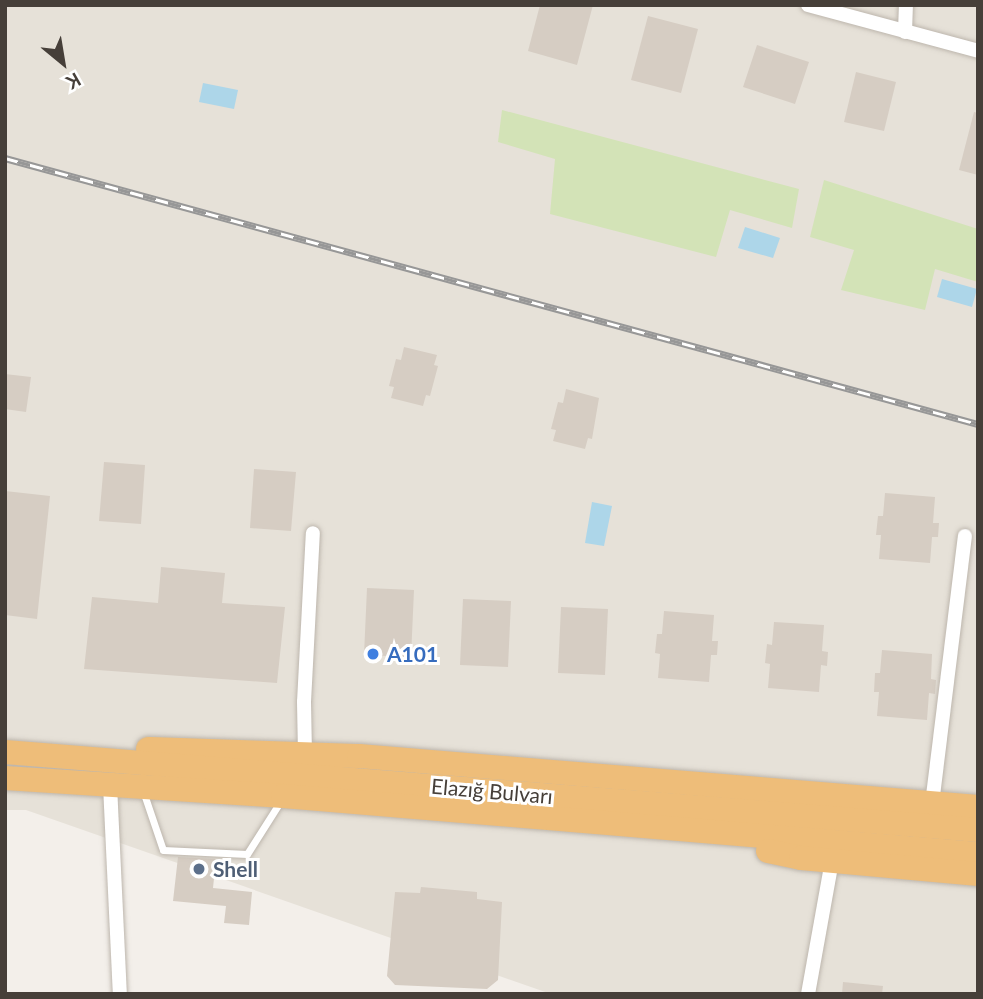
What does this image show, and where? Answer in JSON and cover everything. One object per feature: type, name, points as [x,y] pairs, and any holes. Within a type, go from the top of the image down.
[{"type":"highway","points":[[9,752],[170,748],[305,754],[978,807]]},
{"type":"highway","name":"Elazığ Bulvarı","points":[[9,752],[978,831]]},
{"type":"highway","name":"Elazığ Bulvarı","points":[[5,778],[283,796],[978,854]]},
{"type":"highway","points":[[654,829],[801,858],[978,874]]},
{"type":"street","points":[[808,5],[978,51]]},
{"type":"street","points":[[905,32],[906,5]]},
{"type":"street","points":[[305,754],[304,702],[313,533]]},
{"type":"street","points":[[932,804],[965,536]]},
{"type":"street","points":[[110,785],[120,994]]},
{"type":"street","points":[[808,994],[832,860]]},
{"type":"lane","points":[[142,787],[163,850],[247,854],[283,796]]},
{"type":"shaded area","points":[[5,5],[978,5],[978,994],[551,994],[26,810],[5,810]]},
{"type":"green space","points":[[502,110],[799,189],[792,228],[730,210],[716,257],[550,214],[555,159],[498,142]]},
{"type":"green space","points":[[824,180],[978,229],[978,282],[935,269],[925,310],[841,290],[854,250],[810,237]]},
{"type":"water","points":[[203,83],[238,90],[234,109],[199,102]]},
{"type":"water","points":[[745,227],[780,238],[773,258],[738,248]]},
{"type":"water","points":[[942,279],[977,289],[972,307],[937,297]]},
{"type":"water","points":[[592,502],[612,506],[604,546],[585,543]]},
{"type":"building","points":[[540,5],[593,5],[577,65],[528,51]]},
{"type":"building","points":[[648,16],[698,29],[681,93],[631,80]]},
{"type":"building","points":[[757,45],[809,62],[795,104],[743,87]]},
{"type":"building","points":[[856,72],[896,82],[884,131],[844,122]]},
{"type":"building","points":[[974,112],[978,113],[978,175],[959,170]]},
{"type":"building","points":[[404,347],[437,355],[434,365],[438,366],[430,396],[426,395],[423,406],[391,398],[394,387],[389,386],[396,359],[401,360]]},
{"type":"building","points":[[5,374],[31,377],[26,412],[5,409]]},
{"type":"building","points":[[566,389],[599,398],[592,439],[588,438],[585,449],[553,441],[556,430],[551,429],[558,402],[563,403]]},
{"type":"building","points":[[104,462],[145,465],[141,524],[99,521]]},
{"type":"building","points":[[254,469],[296,472],[291,531],[250,528]]},
{"type":"building","points":[[5,491],[50,496],[37,619],[5,615]]},
{"type":"building","points":[[885,493],[935,497],[933,523],[939,523],[938,537],[932,537],[930,563],[879,559],[881,535],[876,535],[878,516],[883,516]]},
{"type":"building","points":[[161,567],[225,573],[222,603],[285,607],[277,683],[84,669],[92,597],[158,603]]},
{"type":"building","points":[[367,588],[414,590],[411,657],[364,655]]},
{"type":"building","points":[[463,599],[511,601],[508,667],[460,665]]},
{"type":"building","points":[[561,607],[608,609],[605,675],[558,673]]},
{"type":"building","points":[[664,611],[714,615],[712,641],[718,641],[717,655],[711,655],[709,682],[658,678],[660,654],[655,653],[657,634],[662,634]]},
{"type":"building","points":[[774,622],[824,625],[822,651],[828,652],[827,666],[821,665],[819,692],[768,688],[770,664],[765,663],[767,644],[772,645]]},
{"type":"building","points":[[882,650],[932,654],[931,679],[936,680],[935,694],[929,693],[927,720],[877,716],[879,692],[874,692],[875,673],[880,673]]},
{"type":"building","points":[[178,857],[216,859],[213,888],[252,892],[249,925],[224,923],[226,906],[173,901]]},
{"type":"building","points":[[421,887],[477,892],[477,899],[502,902],[498,980],[487,989],[395,985],[387,976],[395,892],[420,893]]},
{"type":"building","points":[[843,982],[883,986],[882,994],[842,994]]},
{"type":"railway","points":[[5,158],[978,424]]},
{"type":"place","name":"A101","points":[[373,654]]},
{"type":"place","name":"Shell","points":[[199,869]]}]
